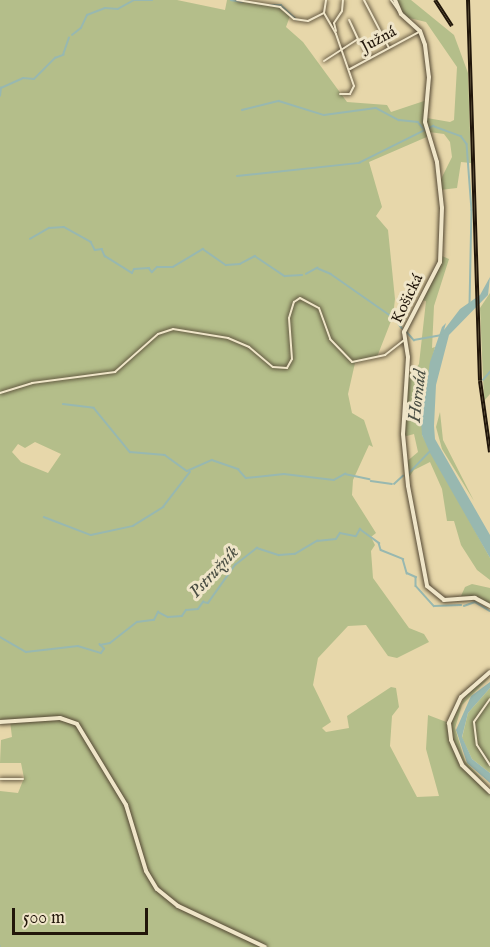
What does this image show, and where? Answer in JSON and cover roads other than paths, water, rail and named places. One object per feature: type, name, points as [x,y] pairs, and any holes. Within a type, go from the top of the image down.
[{"type":"street","points":[[326,0],[324,13],[336,34],[350,69],[353,91],[340,94]]},
{"type":"street","points":[[336,34],[334,22],[342,11],[343,0]]},
{"type":"street","points":[[364,0],[389,48]]},
{"type":"street","points":[[393,0],[399,11],[420,32]]},
{"type":"street","points":[[240,1],[280,7],[302,21],[324,13]]},
{"type":"street","points":[[324,61],[358,39],[350,20]]},
{"type":"street","name":"Južná","points":[[350,69],[420,32]]},
{"type":"street","name":"Košická","points":[[420,32],[429,75],[428,131],[441,200],[441,252],[436,270],[405,330],[408,357],[403,424],[406,473],[419,534],[421,569],[427,586],[444,600],[475,598],[490,606]]},
{"type":"street","points":[[363,46],[370,58]]},
{"type":"street","points":[[0,393],[25,385],[115,372],[158,334],[172,329],[228,338],[249,347],[273,367],[287,368],[292,359],[288,324],[294,302],[300,297],[319,308],[330,339],[352,362],[385,355],[405,340]]},
{"type":"street","points":[[490,672],[460,697],[449,723],[451,740],[462,765],[490,792]]},
{"type":"street","points":[[490,699],[474,722],[477,745],[490,765]]},
{"type":"street","points":[[0,722],[60,718],[77,724],[126,805],[145,867],[157,889],[178,906],[265,947]]},
{"type":"street","points":[[0,779],[23,779]]},
{"type":"water","points":[[490,277],[488,295],[449,335],[436,385],[434,426],[435,439],[490,535],[490,558],[430,453],[422,435],[421,421],[430,362],[442,327],[446,323],[444,330],[460,309],[480,295]]},
{"type":"water","points":[[490,682],[490,688],[468,713],[462,737],[472,759],[490,773],[490,783],[467,763],[456,730],[471,696]]},
{"type":"waterway","points":[[72,35],[81,28],[87,15],[105,8],[118,9],[134,0],[152,0]]},
{"type":"waterway","points":[[231,0],[242,2]]},
{"type":"waterway","points":[[270,5],[281,5],[296,19]]},
{"type":"waterway","points":[[0,96],[1,88],[23,78],[34,79],[55,58],[63,55],[69,38]]},
{"type":"waterway","points":[[242,110],[279,101],[324,115],[376,108],[399,120],[418,122],[423,128]]},
{"type":"waterway","points":[[237,176],[359,163],[433,126],[461,136],[467,144],[472,210],[470,304]]},
{"type":"waterway","points":[[30,239],[49,228],[64,227],[91,242],[95,250],[102,249],[105,256],[132,273],[134,269],[149,268],[152,272],[157,267],[173,267],[203,249],[226,265],[240,264],[255,256],[285,276],[302,275]]},
{"type":"waterway","points":[[306,274],[317,268],[331,274],[398,321]]},
{"type":"waterway","points":[[399,324],[402,328]]},
{"type":"waterway","points":[[407,332],[414,340],[442,335]]},
{"type":"waterway","points":[[483,380],[490,372]]},
{"type":"waterway","points":[[63,404],[94,408],[130,452],[165,455],[187,471],[212,460],[238,469],[246,478],[284,474],[334,480],[345,474],[369,479]]},
{"type":"waterway","points":[[409,473],[429,452]]},
{"type":"waterway","points":[[44,517],[91,535],[133,526],[163,507],[190,472]]},
{"type":"waterway","points":[[394,484],[403,476]]},
{"type":"waterway","points":[[371,481],[392,484]]},
{"type":"waterway","name":"Pstružník","points":[[0,637],[26,652],[78,646],[101,653],[104,649],[100,645],[110,643],[137,622],[154,620],[158,612],[168,617],[182,616],[186,610],[198,609],[203,602],[208,603],[235,565],[257,548],[279,555],[295,554],[317,541],[336,539],[340,533],[356,536],[360,529],[379,543],[381,550],[403,559],[407,573],[416,577],[416,586],[434,606],[461,605]]},
{"type":"waterway","name":"Pstružník","points":[[464,606],[475,602],[490,611]]},
{"type":"railway","points":[[435,0],[452,26]]},
{"type":"railway","points":[[468,0],[480,381],[490,452]]},
{"type":"water label","name":"Hornád","points":[[419,396]]}]
